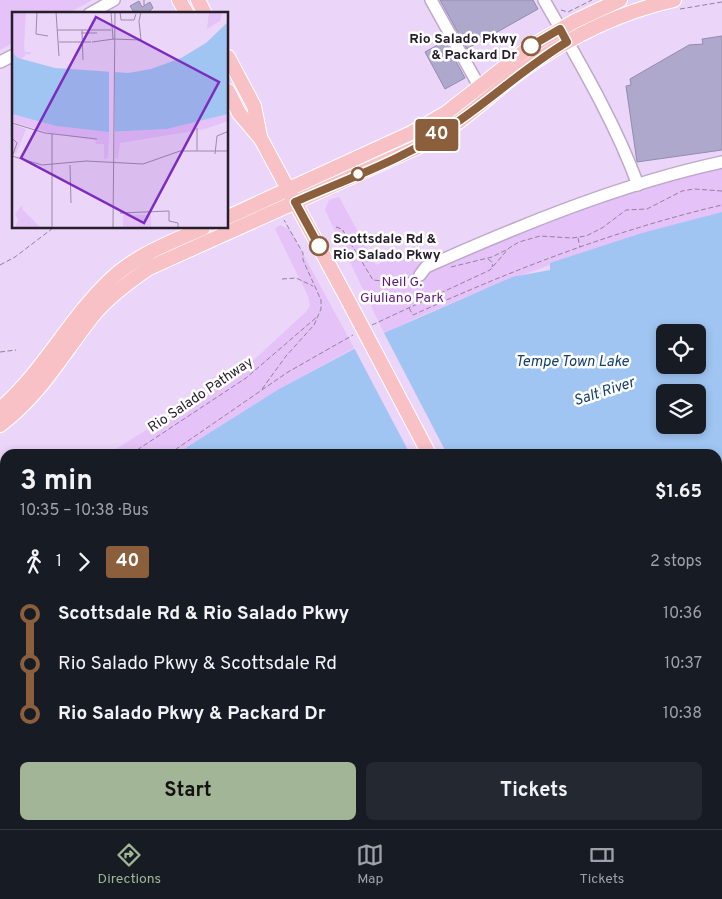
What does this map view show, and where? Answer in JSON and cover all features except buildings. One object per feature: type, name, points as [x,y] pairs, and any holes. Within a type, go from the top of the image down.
[{"type":"main road","points":[[180,0],[186,12]]},
{"type":"main road","points":[[198,0],[204,12]]},
{"type":"main road","points":[[229,228],[411,133],[446,112],[530,47],[560,29],[620,0]]},
{"type":"main road","points":[[229,217],[292,196],[418,147],[456,124],[521,71],[567,42],[620,17],[673,6]]},
{"type":"main road","points":[[229,58],[254,106],[261,139]]},
{"type":"main road","points":[[229,93],[239,113],[261,139],[426,449]]},
{"type":"main road","points":[[0,409],[21,390],[79,314],[110,280],[150,252],[201,229]]},
{"type":"main road","points":[[0,425],[20,410],[40,388],[96,312],[122,286],[149,268],[226,229]]},
{"type":"street","points":[[93,12],[114,0]]},
{"type":"street","points":[[431,0],[479,86]]},
{"type":"street","points":[[544,0],[630,155],[638,185]]},
{"type":"street","points":[[0,62],[12,56]]},
{"type":"street","points":[[420,275],[426,267],[521,225],[676,172],[722,162]]},
{"type":"path","points":[[144,0],[144,5]]},
{"type":"path","points":[[561,10],[568,12],[592,0]]},
{"type":"path","points":[[673,6],[722,2]]},
{"type":"path","points":[[448,268],[486,258],[519,242],[540,236],[578,238],[602,228],[626,210],[647,209],[682,191],[694,189],[722,191]]},
{"type":"path","points":[[409,308],[413,315],[493,279],[580,247],[722,205]]},
{"type":"path","points":[[284,220],[304,253],[303,260],[322,305],[318,316]]},
{"type":"path","points":[[336,227],[342,229],[373,280],[392,282],[420,275]]},
{"type":"path","points":[[0,265],[15,257],[52,229]]},
{"type":"path","points":[[578,238],[580,247]]},
{"type":"path","points":[[369,327],[490,270],[509,248]]},
{"type":"path","points":[[486,258],[493,263],[490,270]]},
{"type":"path","points":[[282,280],[296,278],[313,286]]},
{"type":"path","name":"Rio Salado Pathway","points":[[262,390],[286,356],[314,325],[318,316]]},
{"type":"path","name":"Rio Salado Pathway","points":[[139,449],[246,378],[318,316]]},
{"type":"path","points":[[176,449],[262,390],[353,335]]},
{"type":"path","points":[[0,352],[16,350]]},
{"type":"green space","points":[[0,0],[92,0],[71,12],[12,12],[12,43],[0,50]]},
{"type":"green space","name":"Neil G. Giuliano Park","points":[[722,166],[722,212],[635,237],[508,280],[384,333],[325,210],[329,200],[339,197],[376,265],[414,246],[424,263],[522,223]]},
{"type":"green space","name":"Neil G. Giuliano Park","points":[[280,225],[290,230],[354,348],[279,389],[184,449],[116,449],[246,367],[306,312],[310,306],[308,296],[275,229]]},
{"type":"water","name":"Tempe Town Lake","points":[[722,212],[722,449],[184,449],[279,389],[384,333],[512,277],[550,270],[550,263],[642,233]]},
{"type":"pier","points":[[383,331],[444,449],[407,449],[353,346]]},
{"type":"bus line","name":"40","points":[[319,246],[295,202],[418,147],[456,124],[521,71],[567,42],[560,29],[531,46]]},
{"type":"place","name":"Rio Salado Pkwy & Packard Dr","points":[[531,46]]},
{"type":"place","name":"Scottsdale Rd & Rio Salado Pkwy","points":[[319,246]]},
{"type":"water label","name":"Salt River","points":[[604,391]]}]
